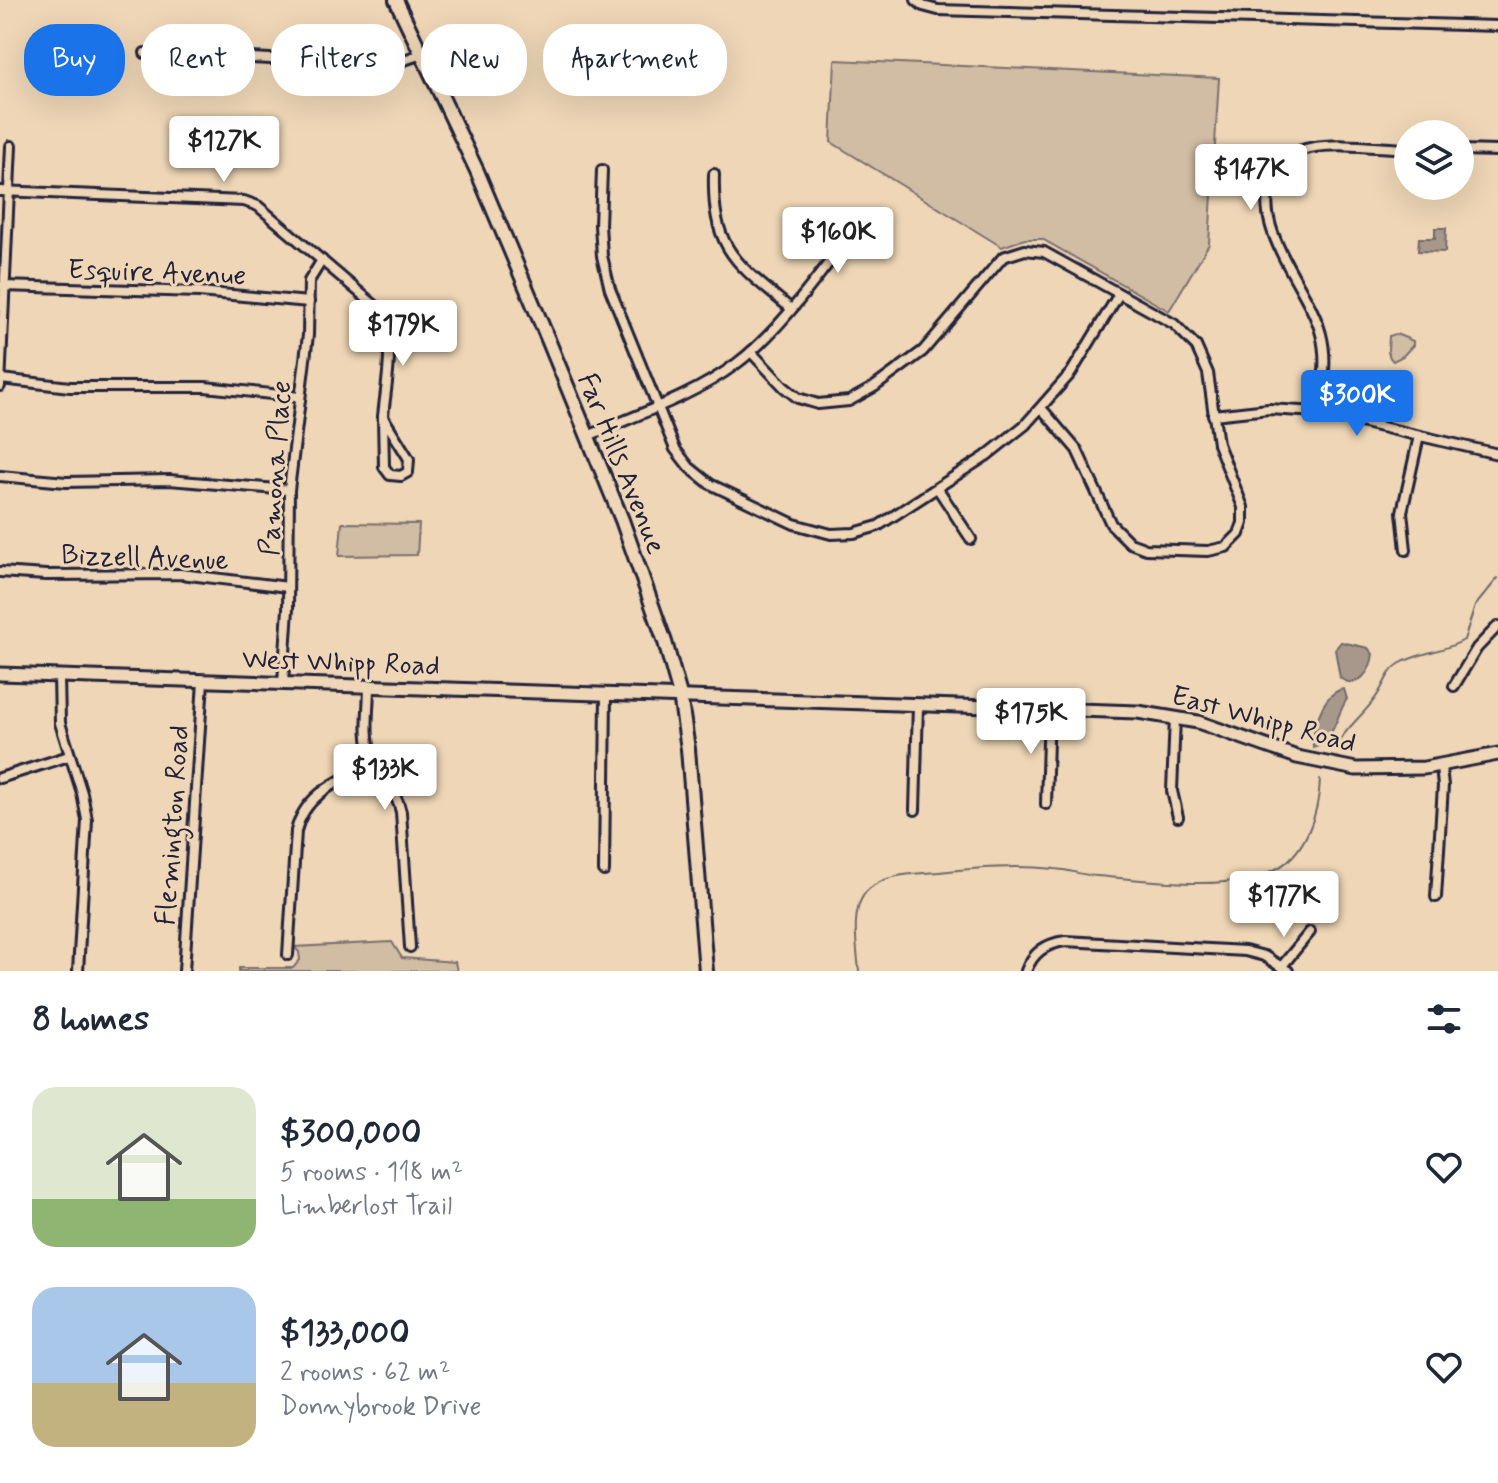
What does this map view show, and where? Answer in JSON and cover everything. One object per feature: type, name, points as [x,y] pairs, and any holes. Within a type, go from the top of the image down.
[{"type":"main road","name":"Far Hills Avenue","points":[[396,0],[421,52]]},
{"type":"main road","name":"Far Hills Avenue","points":[[442,96],[477,171],[588,436],[647,589],[680,695],[688,751],[706,971]]},
{"type":"main road","name":"West Whipp Road","points":[[0,674],[680,695]]},
{"type":"main road","name":"East Whipp Road","points":[[680,695],[1138,712],[1217,727],[1297,757],[1337,766],[1393,770],[1441,766],[1498,754]]},
{"type":"street","points":[[916,0],[923,6],[938,10],[1498,26]]},
{"type":"street","points":[[255,58],[398,62],[421,54]]},
{"type":"street","points":[[0,386],[4,191],[11,146]]},
{"type":"street","points":[[1317,412],[1325,372],[1324,347],[1310,304],[1273,233],[1267,208],[1269,186],[1282,163],[1295,153],[1311,147],[1394,149]]},
{"type":"street","points":[[1474,150],[1498,151]]},
{"type":"street","points":[[602,170],[600,225],[605,271],[617,311],[675,449],[700,478],[775,516],[814,531],[842,534],[878,526],[938,489],[1007,440],[1042,409],[1081,359],[1119,294]]},
{"type":"street","points":[[714,174],[714,214],[726,245],[742,267],[790,308]]},
{"type":"street","points":[[4,191],[250,202],[261,208],[373,302],[386,321],[389,342],[383,417],[384,467],[390,475],[401,476],[408,472],[409,459],[383,417]]},
{"type":"street","points":[[588,436],[700,387],[751,352],[861,221]]},
{"type":"street","points":[[751,352],[798,398],[818,404],[838,404],[862,395],[923,351],[995,264],[1010,253],[1025,250],[1044,252],[1174,324],[1196,346],[1208,373],[1222,458],[1243,507],[1242,528],[1235,540],[1226,547],[1208,551],[1173,550],[1138,547],[1117,533],[1077,450],[1042,409]]},
{"type":"street","name":"Pamona Place","points":[[283,683],[289,490],[308,335],[309,281],[322,260]]},
{"type":"street","name":"Esquire Avenue","points":[[3,286],[199,292],[309,302]]},
{"type":"street","points":[[1,379],[70,387],[205,387],[300,397]]},
{"type":"street","points":[[1213,415],[1269,409],[1317,412],[1498,454]]},
{"type":"street","points":[[1406,550],[1402,512],[1419,436]]},
{"type":"street","points":[[0,476],[66,482],[183,481],[289,490]]},
{"type":"street","points":[[938,489],[971,539]]},
{"type":"street","name":"Bizzell Avenue","points":[[0,572],[46,575],[181,574],[288,587]]},
{"type":"street","points":[[1454,686],[1477,648],[1498,626]]},
{"type":"street","points":[[59,676],[58,708],[87,820],[78,971]]},
{"type":"street","name":"Flemington Road","points":[[184,971],[203,681]]},
{"type":"street","points":[[369,686],[368,738],[375,762],[392,785],[401,812],[410,947]]},
{"type":"street","points":[[604,871],[606,695]]},
{"type":"street","points":[[915,810],[918,705]]},
{"type":"street","points":[[1046,804],[1049,709]]},
{"type":"street","points":[[1175,717],[1172,791],[1178,817]]},
{"type":"street","points":[[0,778],[69,756]]},
{"type":"street","points":[[288,955],[296,831],[301,814],[317,794],[375,762]]},
{"type":"street","points":[[1436,897],[1443,786],[1441,766]]},
{"type":"street","points":[[1026,971],[1031,959],[1042,949],[1065,941],[1245,951],[1264,956],[1285,969],[1310,932]]},
{"type":"shaded area","points":[[835,60],[1219,78],[1209,244],[1169,311],[1042,239],[1025,239],[1002,247],[831,142]]},
{"type":"shaded area","points":[[1435,228],[1446,228],[1445,252],[1418,251],[1419,238],[1435,238]]},
{"type":"shaded area","points":[[1396,334],[1413,341],[1413,345],[1393,361],[1388,352],[1389,336]]},
{"type":"shaded area","points":[[342,523],[419,524],[417,555],[339,556]]},
{"type":"shaded area","points":[[1341,642],[1368,648],[1373,654],[1370,667],[1358,681],[1340,678],[1335,649]]},
{"type":"shaded area","points":[[1344,689],[1347,699],[1334,728],[1326,740],[1313,748],[1314,732],[1324,704]]},
{"type":"shaded area","points":[[392,942],[402,958],[455,962],[457,971],[239,971],[239,968],[293,968],[300,960],[299,952],[294,947]]},
{"type":"waterway","points":[[1335,748],[1373,701],[1395,667],[1464,640],[1475,606],[1498,578]]},
{"type":"waterway","points":[[859,971],[856,939],[859,906],[869,889],[884,880],[911,874],[1011,867],[1186,883],[1254,877],[1284,864],[1302,844],[1317,805],[1320,779]]}]
